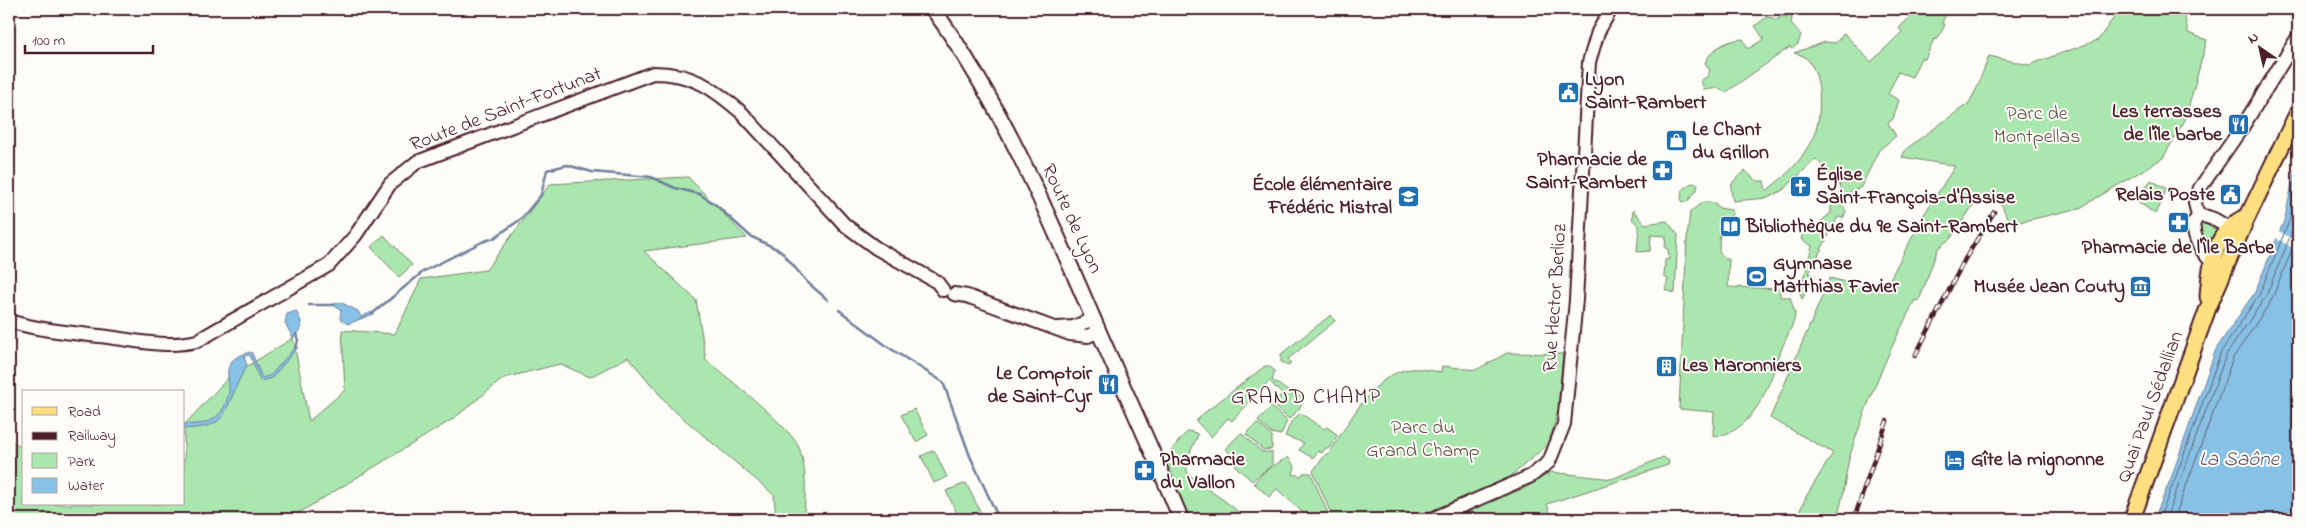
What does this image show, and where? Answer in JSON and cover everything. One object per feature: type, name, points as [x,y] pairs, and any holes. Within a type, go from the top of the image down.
[{"type":"main road","name":"Route de Lyon","points":[[933,9],[970,64],[1020,157],[1069,260],[1181,519]]},
{"type":"main road","name":"Quai Paul Sédallian","points":[[2132,519],[2238,220],[2248,216],[2298,112]]},
{"type":"main road","name":"Quai Paul Sédallian","points":[[2208,308],[2211,261],[2232,235]]},
{"type":"street","name":"Rue Hector Berlioz","points":[[1432,519],[1531,476],[1549,462],[1564,424],[1576,300],[1589,62],[1598,32],[1611,9]]},
{"type":"street","points":[[2211,261],[2204,254],[2194,233],[2193,224],[2198,216],[2194,202],[2200,188],[2237,134],[2298,37]]},
{"type":"street","name":"Route de Saint-Fortunat","points":[[9,321],[34,328],[161,344],[183,344],[197,341],[328,265],[355,236],[390,184],[417,162],[653,74],[672,73],[688,77],[707,86],[724,98],[742,113],[845,224],[876,248],[937,282],[949,292],[967,296],[1056,328],[1096,325]]},
{"type":"street","points":[[2198,216],[2203,215],[2222,223],[2232,235]]},
{"type":"green space","points":[[1904,9],[1948,9],[1942,23],[1945,25],[1937,40],[1934,39],[1925,59],[1921,58],[1912,77],[1898,72],[1888,94],[1899,100],[1893,119],[1888,123],[1896,136],[1879,150],[1861,187],[1843,195],[1840,185],[1816,159],[1783,190],[1768,198],[1733,201],[1731,186],[1745,170],[1756,181],[1764,181],[1766,191],[1797,163],[1815,133],[1819,117],[1818,83],[1810,63],[1803,56],[1794,53],[1825,42],[1836,43],[1844,33],[1871,62],[1902,32],[1899,28],[1911,16]]},
{"type":"green space","name":"Parc de Montpellas","points":[[2120,9],[2183,9],[2188,33],[2207,40],[2185,120],[2163,158],[2080,208],[2011,224],[1998,198],[1980,201],[1972,207],[1951,238],[1938,248],[1919,301],[1915,300],[1896,337],[1872,394],[1851,452],[1836,519],[1796,519],[1807,495],[1833,453],[1770,418],[1830,278],[1883,292],[1925,213],[1955,166],[1902,157],[1906,149],[1969,103],[1989,56],[2029,65],[2098,40]]},
{"type":"green space","points":[[1783,16],[1792,18],[1791,24],[1801,35],[1798,44],[1792,49],[1790,47],[1725,93],[1719,88],[1704,90],[1701,80],[1707,77],[1710,71],[1705,63],[1711,53],[1726,43],[1743,39],[1748,49],[1764,39],[1755,26],[1767,17],[1778,19]]},
{"type":"green space","points":[[688,177],[747,238],[644,251],[696,300],[706,360],[773,417],[795,441],[800,450],[805,476],[803,519],[776,519],[774,495],[671,408],[628,357],[590,377],[560,364],[504,378],[453,419],[289,519],[9,519],[9,439],[22,448],[22,506],[185,506],[185,424],[228,378],[293,338],[309,421],[345,390],[342,330],[395,334],[421,279],[486,270],[550,184]]},
{"type":"green space","points":[[2151,180],[2167,189],[2155,214],[2136,200]]},
{"type":"green space","points":[[1691,183],[1698,184],[1697,190],[1687,202],[1683,202],[1681,199],[1682,191]]},
{"type":"green space","points":[[1703,202],[1715,203],[1719,208],[1731,210],[1734,213],[1720,224],[1719,252],[1725,259],[1729,259],[1728,287],[1780,289],[1780,297],[1790,297],[1795,316],[1759,404],[1740,426],[1728,433],[1713,436],[1714,412],[1679,409],[1687,238],[1690,212]]},
{"type":"green space","points":[[1839,204],[1844,207],[1846,212],[1843,218],[1838,217],[1809,273],[1815,276],[1802,299],[1800,293],[1812,246],[1801,239],[1804,230],[1808,232],[1831,213],[1831,206]]},
{"type":"green space","points":[[1633,210],[1645,224],[1667,221],[1678,235],[1675,293],[1665,290],[1668,279],[1664,277],[1665,260],[1669,259],[1668,249],[1665,248],[1666,236],[1651,235],[1650,251],[1637,252],[1639,226],[1632,219]]},
{"type":"green space","points":[[2203,223],[2218,231],[2210,249],[2199,227]]},
{"type":"green space","points":[[384,235],[412,265],[399,277],[371,247]]},
{"type":"green space","points":[[1331,315],[1335,321],[1288,359],[1291,364],[1288,366],[1281,362],[1281,354]]},
{"type":"green space","name":"Parc du Grand Champ","points":[[1507,353],[1563,354],[1558,410],[1551,436],[1545,447],[1510,477],[1412,519],[1331,519],[1332,516],[1313,471],[1326,454],[1328,455],[1362,403],[1373,390],[1384,380],[1410,369],[1441,372],[1442,366],[1476,370]]},
{"type":"green space","points":[[1265,366],[1269,366],[1275,371],[1272,380],[1295,396],[1299,391],[1303,400],[1299,409],[1289,419],[1272,405],[1282,394],[1269,381],[1232,421],[1228,418],[1211,437],[1196,421]]},
{"type":"green space","points":[[1271,407],[1287,421],[1281,435],[1271,433],[1258,421]]},
{"type":"green space","points":[[914,409],[928,435],[916,442],[901,415]]},
{"type":"green space","points":[[1300,413],[1324,429],[1327,427],[1338,435],[1328,449],[1325,448],[1322,453],[1318,451],[1313,458],[1299,450],[1304,443],[1285,436],[1291,422]]},
{"type":"green space","points":[[1257,423],[1272,436],[1272,449],[1263,450],[1246,434]]},
{"type":"green space","points":[[1188,431],[1198,435],[1187,459],[1187,472],[1232,506],[1245,519],[1189,519],[1166,466],[1171,451]]},
{"type":"green space","points":[[1241,433],[1262,452],[1272,452],[1272,465],[1252,481],[1235,466],[1239,461],[1225,449]]},
{"type":"green space","points":[[934,450],[947,477],[934,483],[921,456]]},
{"type":"green space","points":[[1288,457],[1295,467],[1293,474],[1301,476],[1303,473],[1311,473],[1329,516],[1327,519],[1310,519],[1277,489],[1269,497],[1254,483],[1265,471]]},
{"type":"green space","points":[[1663,457],[1669,461],[1668,465],[1547,504],[1550,513],[1534,519],[1451,519],[1527,487],[1551,472],[1612,479]]},
{"type":"green space","points":[[966,483],[984,519],[960,519],[946,491]]},
{"type":"water","name":"La Saône","points":[[2298,163],[2298,519],[2154,519],[2171,478],[2216,349],[2255,292],[2285,218]]},
{"type":"water","points":[[342,303],[358,311],[361,317],[372,312],[373,314],[348,324],[340,319],[341,310],[332,304]]},
{"type":"water","points":[[296,311],[301,321],[301,329],[293,338],[285,323],[287,314]]},
{"type":"water","points":[[296,346],[298,347],[272,378],[260,381],[250,355],[244,356],[247,366],[221,418],[209,426],[185,429],[185,424],[208,421],[220,413],[227,400],[229,391],[228,368],[232,361],[240,355],[252,353],[262,378],[271,375]]},
{"type":"pier","points":[[2277,230],[2298,242],[2298,251],[2274,237]]},
{"type":"waterway","points":[[372,314],[424,271],[494,238],[521,219],[541,195],[547,170],[567,165],[592,172],[651,177],[675,188],[699,194],[716,205],[750,236],[781,251],[807,282],[828,300]]},
{"type":"waterway","points":[[309,305],[334,305]]},
{"type":"waterway","points":[[839,310],[888,347],[943,382],[970,456],[999,519]]},
{"type":"waterway","points":[[296,334],[298,340],[296,348]]},
{"type":"railway","points":[[1915,356],[1965,259],[1994,212]]},
{"type":"railway","points":[[1854,519],[1887,421]]},
{"type":"place","name":"Lyon Saint-Rambert","points":[[1569,92]]},
{"type":"place","name":"Les terrasses de l'île barbe","points":[[2238,124]]},
{"type":"place","name":"Le Chant du Grillon","points":[[1676,141]]},
{"type":"place","name":"Pharmacie de Saint-Rambert","points":[[1663,171]]},
{"type":"place","name":"Église Saint-François-d'Assise","points":[[1800,186]]},
{"type":"place","name":"Relais Poste","points":[[2231,195]]},
{"type":"place","name":"École élémentaire Frédéric Mistral","points":[[1408,196]]},
{"type":"place","name":"Pharmacie de l'Île Barbe","points":[[2178,222]]},
{"type":"place","name":"Bibliothèque du 9e Saint-Rambert","points":[[1730,227]]},
{"type":"place","name":"Gymnase Matthias Favier","points":[[1757,276]]},
{"type":"place","name":"Musée Jean Couty","points":[[2141,287]]},
{"type":"place","name":"Les Maronniers","points":[[1666,366]]},
{"type":"place","name":"Le Comptoir de Saint-Cyr","points":[[1108,385]]},
{"type":"place","name":"Gîte la mignonne","points":[[1955,460]]},
{"type":"place","name":"Pharmacie du Vallon","points":[[1144,471]]},
{"type":"district","name":"GRAND CHAMP","points":[[1306,398]]}]
